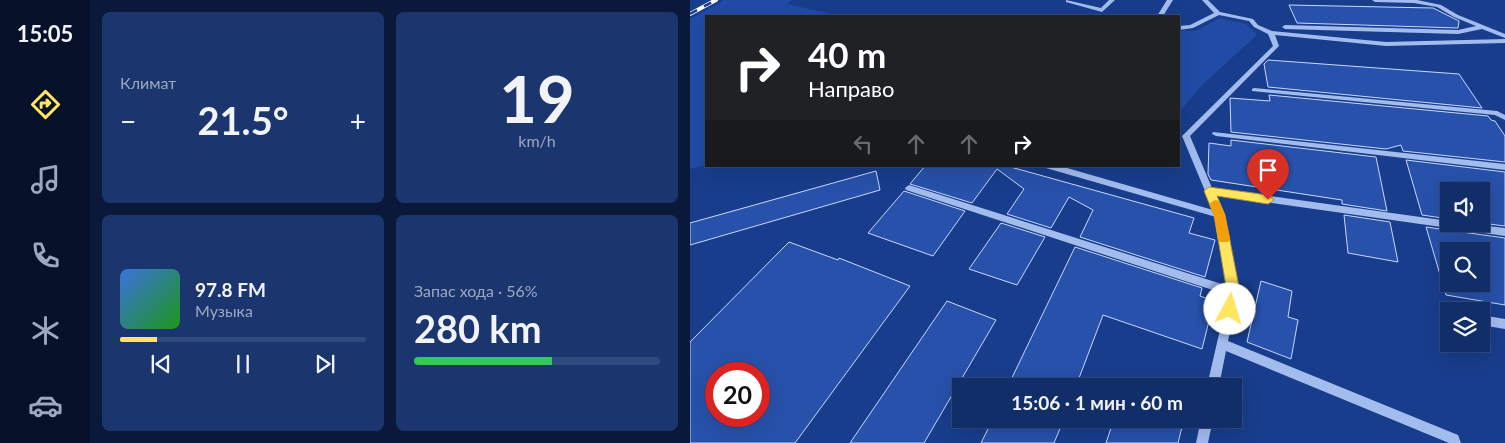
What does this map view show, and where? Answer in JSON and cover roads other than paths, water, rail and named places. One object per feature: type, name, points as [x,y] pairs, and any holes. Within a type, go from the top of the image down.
[{"type":"lane","points":[[1098,15],[1112,0]]},
{"type":"lane","points":[[1161,15],[1170,0]]},
{"type":"lane","points":[[1205,0],[1218,13],[1251,20],[1256,26],[1271,33],[1386,44],[1505,41]]},
{"type":"lane","points":[[1375,0],[1414,1],[1439,6],[1456,16],[1505,36]]},
{"type":"lane","points":[[1068,1],[1102,10]]},
{"type":"lane","points":[[1180,28],[1191,27],[1218,13]]},
{"type":"lane","points":[[1285,27],[1458,32],[1481,26]]},
{"type":"lane","points":[[1215,378],[1234,292],[1220,215],[1186,136],[1276,46],[1271,33]]},
{"type":"lane","points":[[1254,90],[1497,113],[1505,118]]},
{"type":"lane","points":[[1216,134],[1505,168]]},
{"type":"lane","points":[[1052,167],[1220,215]]},
{"type":"lane","points":[[909,188],[1234,292]]},
{"type":"lane","points":[[1209,191],[1505,232]]},
{"type":"lane","points":[[1490,322],[1505,324]]},
{"type":"lane","points":[[1222,344],[1454,439],[1455,443]]},
{"type":"lane","points":[[1202,443],[1205,428]]},
{"type":"railway","points":[[690,14],[716,0]]}]
